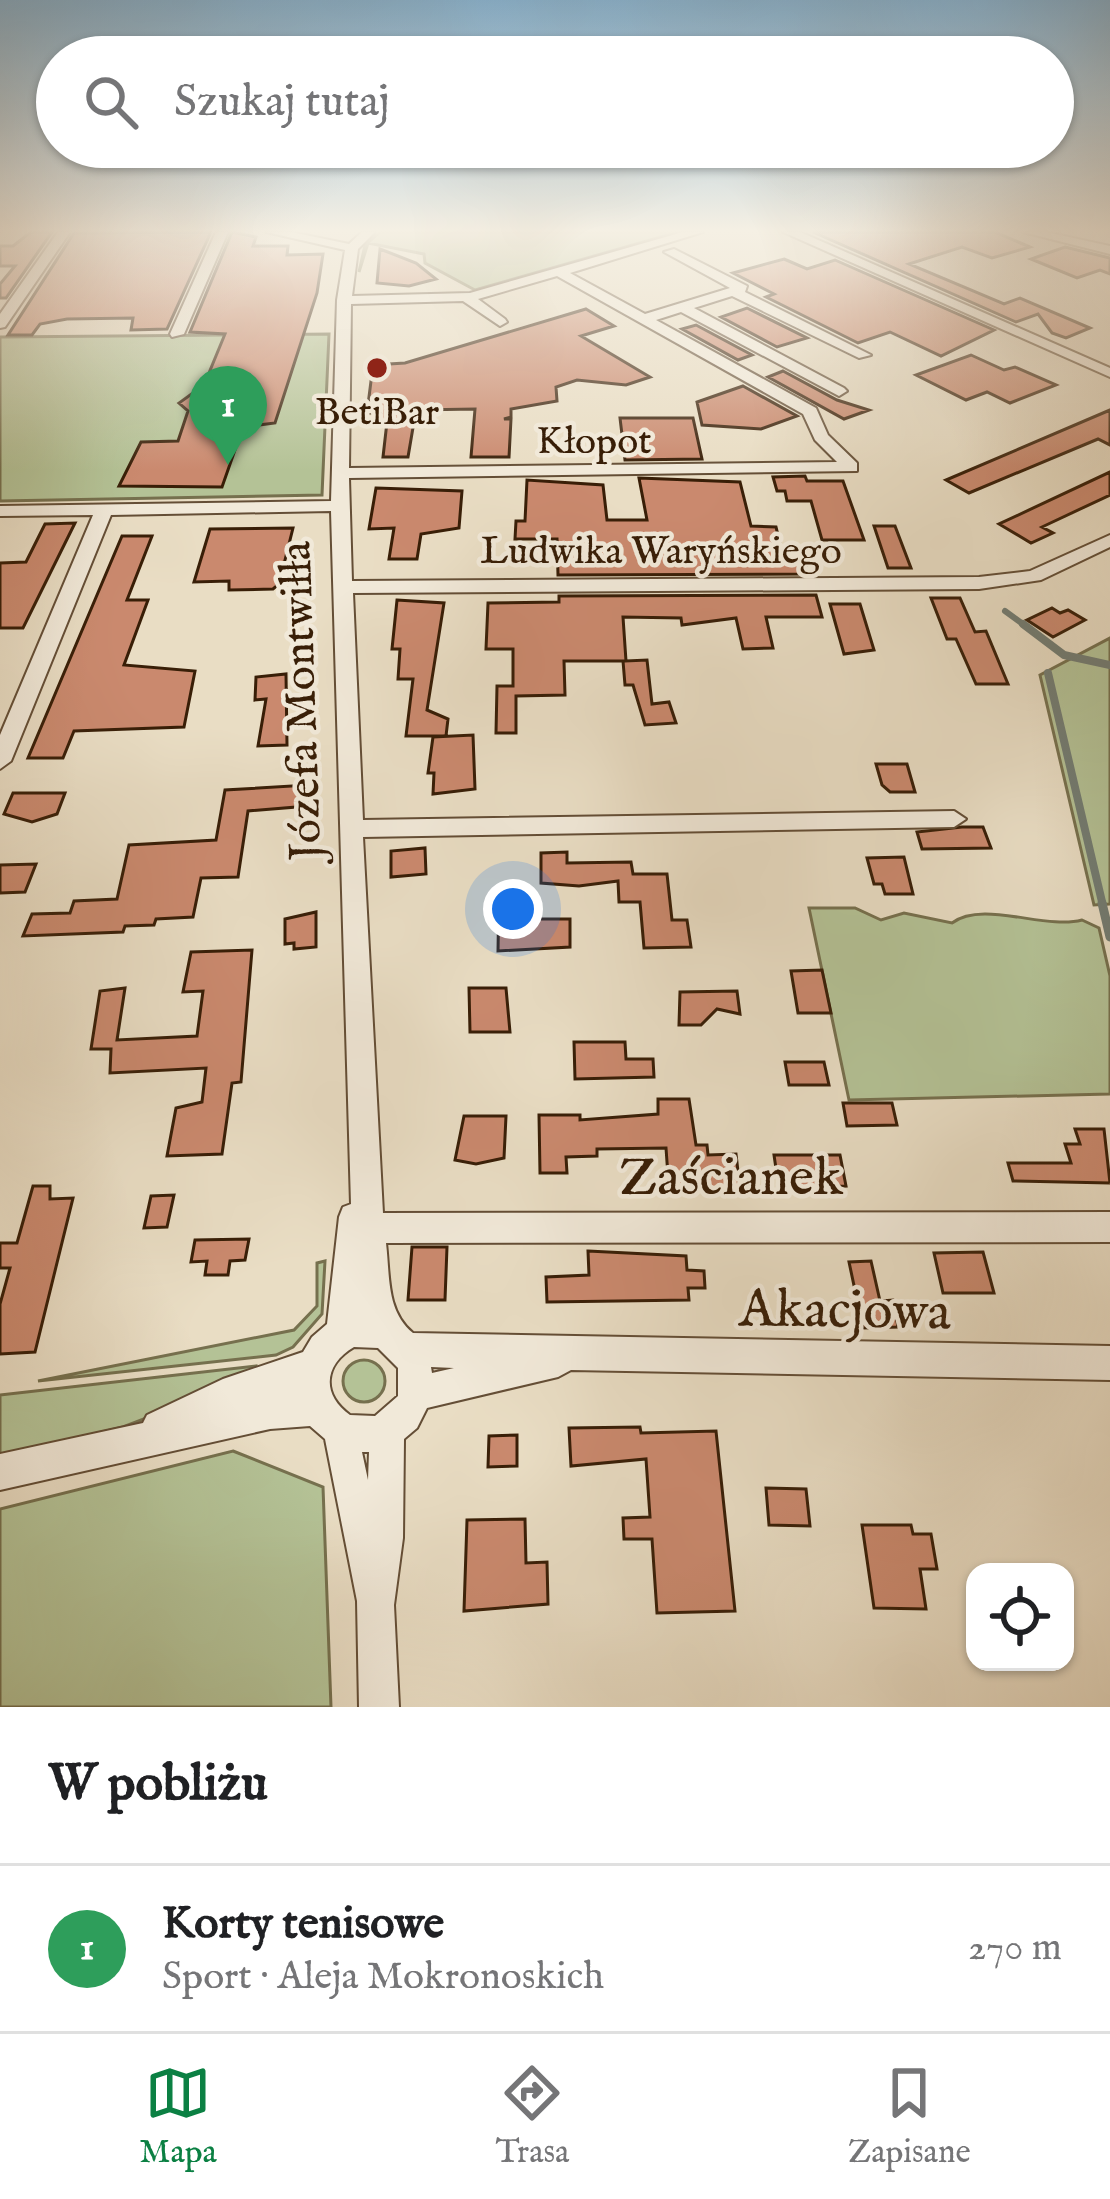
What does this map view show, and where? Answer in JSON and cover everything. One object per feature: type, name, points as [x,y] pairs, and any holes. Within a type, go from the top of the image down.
[{"type":"street","points":[[177,334],[187,312]]},
{"type":"street","name":"Józefa Montwiłła","points":[[342,1337],[362,1228],[340,506],[344,312]]},
{"type":"street","points":[[486,312],[500,322]]},
{"type":"street","points":[[627,312],[641,320],[667,312]]},
{"type":"street","points":[[691,312],[839,391]]},
{"type":"street","points":[[775,312],[864,355]]},
{"type":"street","points":[[970,312],[1110,373]]},
{"type":"street","name":"Kłopot","points":[[341,473],[851,467],[820,437],[810,411],[641,320]]},
{"type":"street","points":[[0,511],[340,506]]},
{"type":"street","points":[[0,761],[104,510]]},
{"type":"street","name":"Ludwika Waryńskiego","points":[[343,587],[979,584],[1034,576],[1110,540]]},
{"type":"street","points":[[352,829],[954,819]]},
{"type":"street","name":"Zaścianek","points":[[362,1228],[1110,1227]]},
{"type":"street","name":"Józefa Montwiłła","points":[[362,1228],[378,1311],[397,1341]]},
{"type":"street","points":[[0,1472],[130,1441],[328,1421],[372,1434],[386,1428],[414,1394],[415,1364],[397,1341],[356,1330],[342,1337],[317,1364],[292,1377],[223,1396],[130,1441]]},
{"type":"street","name":"Akacjowa","points":[[397,1341],[433,1354],[497,1348],[578,1355],[1110,1364]]},
{"type":"street","name":"Akacjowa","points":[[414,1394],[578,1355]]},
{"type":"street","points":[[317,1364],[312,1394],[328,1421],[375,1605]]},
{"type":"street","points":[[379,1707],[375,1605],[385,1538],[386,1428]]},
{"type":"green space","points":[[329,334],[322,495],[0,501],[0,337]]},
{"type":"green space","points":[[1110,638],[1110,904],[1094,905],[1040,675]]},
{"type":"green space","points":[[809,908],[855,908],[881,920],[904,913],[952,923],[980,914],[1082,920],[1099,928],[1110,976],[1110,1094],[849,1100]]},
{"type":"green space","points":[[325,1261],[322,1314],[293,1347],[276,1355],[38,1381],[294,1330],[317,1306],[317,1263]]},
{"type":"green space","points":[[364,1360],[379,1366],[385,1381],[379,1396],[364,1402],[349,1396],[343,1381],[349,1366]]},
{"type":"green space","points":[[256,1366],[256,1376],[123,1427],[0,1456],[0,1395]]},
{"type":"green space","points":[[233,1451],[323,1487],[331,1707],[0,1707],[0,1509]]},
{"type":"building","points":[[23,312],[175,312],[167,329],[131,330],[133,318],[67,319],[40,324],[32,335],[8,335]]},
{"type":"building","points":[[199,312],[311,312],[275,423],[243,427],[222,487],[119,486],[141,442],[178,441],[188,411],[179,403],[204,385],[225,334],[190,332]]},
{"type":"building","points":[[590,312],[614,326],[581,336],[650,377],[626,385],[577,380],[556,387],[557,401],[511,409],[511,417],[504,419],[511,419],[509,457],[471,457],[475,409],[416,410],[408,457],[383,457],[387,422],[379,422],[380,413],[367,413],[373,365],[405,363]]},
{"type":"building","points":[[754,312],[807,338],[777,347],[721,317]]},
{"type":"building","points":[[795,312],[952,312],[994,330],[941,356],[890,332],[858,343]]},
{"type":"building","points":[[993,312],[1052,312],[1090,328],[1066,338],[1052,333],[1038,314],[1016,322]]},
{"type":"building","points":[[696,325],[752,355],[738,360],[682,329]]},
{"type":"building","points":[[971,355],[1056,385],[1010,403],[987,392],[966,400],[916,375]]},
{"type":"building","points":[[783,371],[837,400],[869,410],[844,419],[768,377]]},
{"type":"building","points":[[743,386],[797,416],[761,429],[702,425],[697,402]]},
{"type":"building","points":[[1110,410],[1110,445],[1098,439],[969,493],[946,480]]},
{"type":"building","points":[[620,418],[693,418],[702,459],[625,460]]},
{"type":"building","points":[[1110,472],[1110,495],[1042,527],[1053,533],[1031,543],[999,524]]},
{"type":"building","points":[[805,476],[807,481],[843,481],[864,540],[822,540],[811,501],[787,501],[773,477]]},
{"type":"building","points":[[639,478],[740,482],[751,526],[776,527],[782,552],[805,552],[810,574],[558,575],[557,539],[515,539],[516,521],[525,521],[527,480],[603,485],[607,520],[647,520]]},
{"type":"building","points":[[376,488],[462,491],[459,528],[421,534],[417,559],[389,559],[394,528],[369,529]]},
{"type":"building","points":[[75,523],[23,628],[0,628],[0,563],[26,562],[45,524]]},
{"type":"building","points":[[874,526],[895,526],[911,568],[888,568]]},
{"type":"building","points":[[293,528],[279,584],[273,589],[229,590],[229,581],[194,582],[210,529]]},
{"type":"building","points":[[122,536],[152,536],[127,600],[148,600],[124,665],[195,671],[184,727],[74,731],[63,758],[28,758]]},
{"type":"building","points":[[816,595],[822,617],[766,617],[773,648],[743,649],[736,618],[682,625],[681,618],[623,617],[626,661],[647,660],[652,704],[669,702],[676,723],[645,725],[633,685],[625,685],[623,661],[564,661],[565,695],[516,696],[516,733],[496,733],[497,686],[513,686],[513,649],[486,649],[488,603],[559,602],[559,596]]},
{"type":"building","points":[[931,598],[960,598],[975,632],[986,631],[1008,684],[976,684],[956,639],[947,639]]},
{"type":"building","points":[[397,600],[444,603],[427,710],[448,719],[446,736],[406,736],[413,679],[398,679],[400,649],[392,649]]},
{"type":"building","points":[[830,604],[860,604],[874,650],[844,654]]},
{"type":"building","points":[[1052,608],[1085,620],[1053,637],[1027,620]]},
{"type":"building","points":[[286,674],[287,745],[258,746],[266,699],[255,700],[256,677]]},
{"type":"building","points":[[473,735],[475,789],[433,794],[434,773],[428,773],[433,737]]},
{"type":"building","points":[[876,764],[907,764],[915,792],[890,792],[882,785]]},
{"type":"building","points":[[308,785],[308,806],[248,811],[238,877],[201,878],[193,917],[156,919],[154,925],[125,926],[123,932],[23,936],[32,914],[70,913],[74,901],[117,899],[129,845],[216,840],[225,790]]},
{"type":"building","points":[[13,793],[65,793],[57,814],[32,822],[4,814]]},
{"type":"building","points":[[983,827],[991,848],[922,849],[917,832]]},
{"type":"building","points":[[425,848],[426,874],[391,877],[391,851]]},
{"type":"building","points":[[567,852],[567,863],[631,862],[633,874],[667,874],[672,920],[687,920],[691,947],[644,948],[640,902],[619,902],[618,881],[579,886],[541,883],[541,853]]},
{"type":"building","points":[[904,857],[913,894],[885,894],[882,884],[874,884],[867,858]]},
{"type":"building","points":[[36,864],[25,892],[0,893],[0,865]]},
{"type":"building","points":[[520,889],[520,919],[570,919],[570,947],[498,951],[499,890]]},
{"type":"building","points":[[316,912],[316,947],[294,949],[294,943],[285,944],[285,919]]},
{"type":"building","points":[[252,950],[241,1082],[232,1083],[222,1154],[167,1156],[176,1108],[202,1102],[206,1068],[110,1073],[111,1049],[91,1049],[100,991],[125,988],[117,1040],[197,1036],[203,991],[183,992],[191,952]]},
{"type":"building","points":[[822,970],[831,1013],[798,1013],[791,971]]},
{"type":"building","points":[[469,988],[506,988],[510,1032],[470,1032]]},
{"type":"building","points":[[737,991],[740,1014],[717,1009],[701,1025],[679,1025],[680,992]]},
{"type":"building","points":[[574,1042],[625,1042],[626,1059],[653,1059],[654,1077],[575,1079]]},
{"type":"building","points":[[785,1062],[824,1062],[829,1085],[789,1085]]},
{"type":"building","points":[[658,1099],[689,1099],[696,1145],[707,1145],[708,1155],[736,1154],[740,1189],[669,1190],[666,1148],[597,1149],[597,1156],[566,1157],[567,1173],[540,1173],[539,1115],[580,1115],[580,1120],[658,1114]]},
{"type":"building","points":[[843,1103],[892,1103],[897,1125],[847,1126]]},
{"type":"building","points":[[464,1116],[506,1116],[504,1158],[476,1164],[455,1160]]},
{"type":"building","points":[[1075,1129],[1104,1129],[1110,1183],[1013,1181],[1008,1163],[1071,1163],[1065,1144],[1080,1144]]},
{"type":"building","points":[[774,1155],[840,1155],[846,1186],[779,1189]]},
{"type":"building","points":[[33,1186],[50,1186],[50,1199],[73,1198],[35,1352],[0,1354],[0,1304],[10,1268],[0,1268],[0,1243],[17,1243]]},
{"type":"building","points":[[174,1195],[167,1227],[144,1228],[151,1196]]},
{"type":"building","points":[[249,1239],[245,1260],[230,1261],[228,1275],[205,1275],[207,1261],[191,1262],[195,1240]]},
{"type":"building","points":[[412,1247],[447,1247],[445,1300],[408,1300]]},
{"type":"building","points":[[588,1251],[686,1256],[687,1270],[704,1271],[705,1288],[688,1288],[689,1300],[547,1302],[546,1277],[589,1275]]},
{"type":"building","points":[[983,1252],[994,1293],[943,1293],[934,1253]]},
{"type":"building","points":[[871,1261],[880,1301],[893,1300],[898,1327],[863,1328],[849,1262]]},
{"type":"building","points":[[640,1427],[641,1433],[716,1431],[735,1611],[657,1613],[652,1539],[624,1539],[623,1518],[650,1517],[646,1459],[571,1466],[569,1428]]},
{"type":"building","points":[[517,1435],[517,1466],[488,1467],[489,1436]]},
{"type":"building","points":[[766,1488],[806,1489],[810,1526],[769,1525]]},
{"type":"building","points":[[525,1519],[526,1563],[547,1562],[548,1604],[464,1611],[467,1520]]},
{"type":"building","points":[[862,1525],[911,1525],[913,1534],[931,1534],[937,1569],[920,1569],[926,1609],[874,1608]]},
{"type":"waterway","points":[[1005,611],[1026,626]]},
{"type":"waterway","points":[[1026,626],[1064,655],[1110,665]]},
{"type":"waterway","points":[[1048,673],[1103,906]]},
{"type":"waterway","points":[[1102,903],[1110,937]]},
{"type":"place","name":"BetiBar","points":[[377,368]]},
{"type":"place","name":"Korty tenisowe","points":[[228,465]]}]
